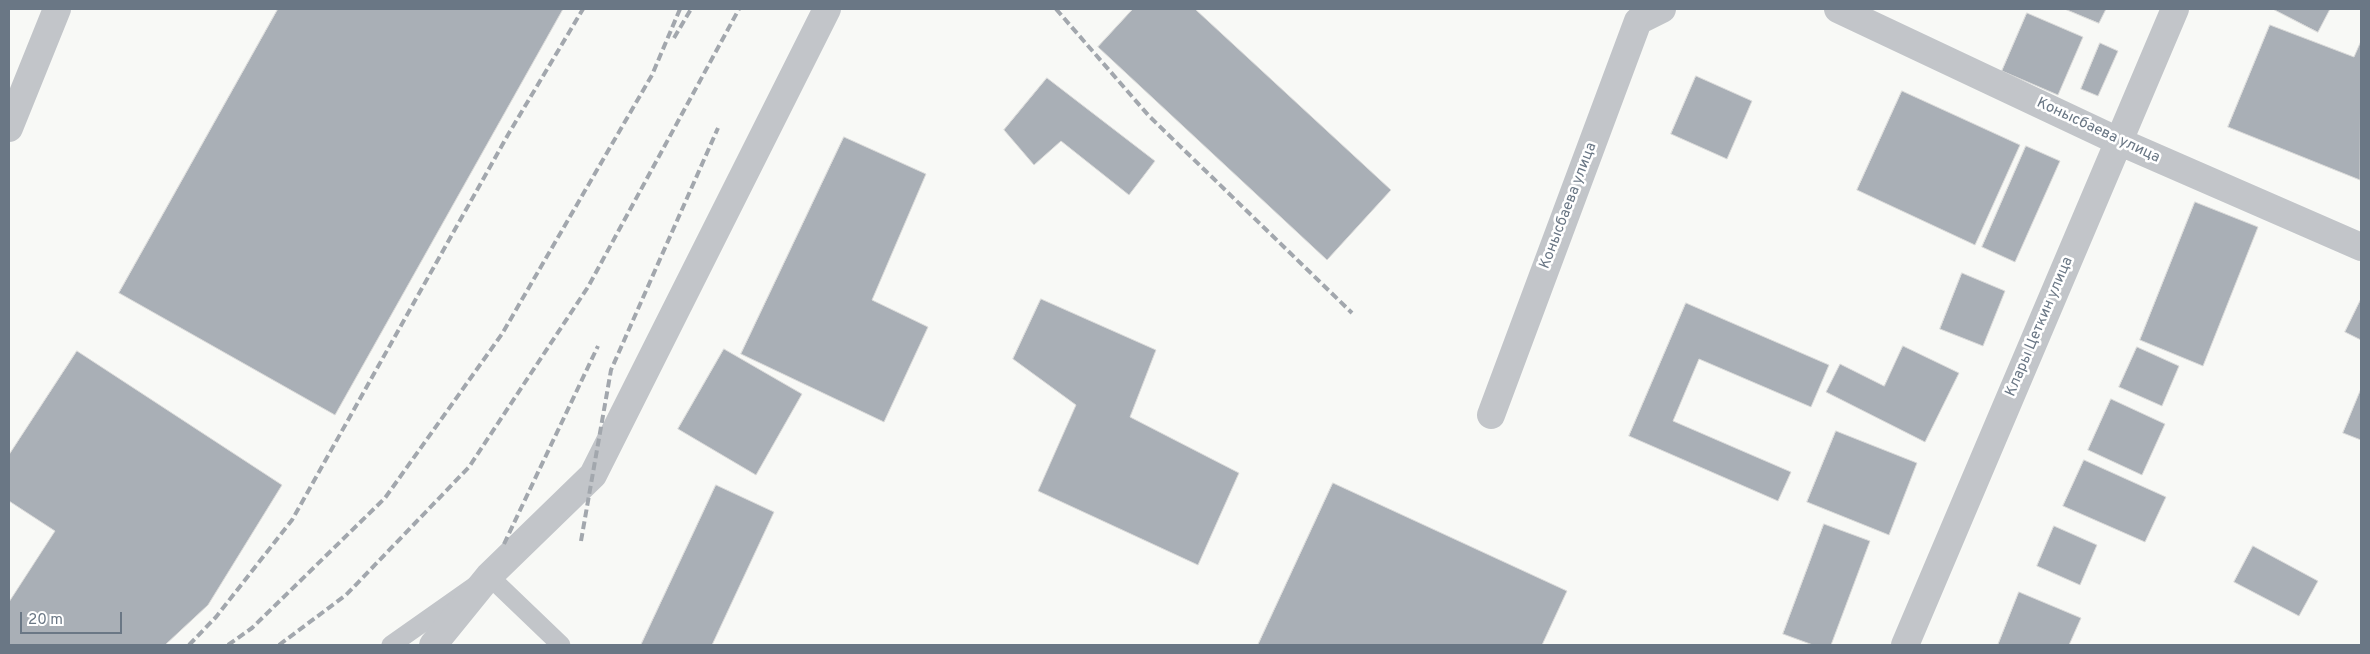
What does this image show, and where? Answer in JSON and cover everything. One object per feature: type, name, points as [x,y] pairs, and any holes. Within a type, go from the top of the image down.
[{"type":"street","points":[[9,128],[57,9]]},
{"type":"street","points":[[433,645],[489,576],[593,475],[827,9]]},
{"type":"street","name":"Конысбаева улица","points":[[1491,415],[1638,21],[1662,9]]},
{"type":"street","name":"Конысбаева улица","points":[[1838,9],[2118,142],[2361,246]]},
{"type":"street","name":"Клары Цеткин улица","points":[[1905,645],[2174,9]]},
{"type":"lane","points":[[391,645],[489,576],[561,645]]},
{"type":"building","points":[[278,9],[563,9],[335,415],[119,293]]},
{"type":"building","points":[[1133,9],[1195,9],[1391,190],[1327,260],[1098,47]]},
{"type":"building","points":[[2065,9],[2106,9],[2099,23]]},
{"type":"building","points":[[2273,9],[2330,9],[2318,32]]},
{"type":"building","points":[[2027,13],[2083,37],[2058,95],[2002,71]]},
{"type":"building","points":[[2270,25],[2354,57],[2361,41],[2360,180],[2228,127]]},
{"type":"building","points":[[2100,43],[2118,51],[2098,96],[2081,89]]},
{"type":"building","points":[[1696,76],[1752,101],[1727,159],[1671,134]]},
{"type":"building","points":[[1047,78],[1155,161],[1129,195],[1061,141],[1034,165],[1004,130]]},
{"type":"building","points":[[1902,91],[2020,145],[1975,245],[1857,190]]},
{"type":"building","points":[[844,137],[926,174],[872,300],[928,327],[884,422],[741,354]]},
{"type":"building","points":[[2026,146],[2060,161],[2015,262],[1982,247]]},
{"type":"building","points":[[2195,202],[2258,227],[2203,366],[2140,340]]},
{"type":"building","points":[[1962,273],[2005,291],[1983,346],[1940,329]]},
{"type":"building","points":[[1041,299],[1156,350],[1130,417],[1239,473],[1198,565],[1038,491],[1076,405],[1013,359]]},
{"type":"building","points":[[2361,299],[2361,340],[2345,332]]},
{"type":"building","points":[[1686,303],[1829,365],[1811,407],[1699,359],[1673,421],[1791,472],[1778,501],[1629,436]]},
{"type":"building","points":[[1903,346],[1959,373],[1925,442],[1826,392],[1840,364],[1884,386]]},
{"type":"building","points":[[2137,347],[2179,366],[2162,406],[2119,387]]},
{"type":"building","points":[[724,349],[802,394],[756,475],[678,429]]},
{"type":"building","points":[[77,351],[282,485],[208,605],[165,645],[9,645],[9,602],[55,531],[9,501],[9,455]]},
{"type":"building","points":[[2361,389],[2361,440],[2343,433]]},
{"type":"building","points":[[2111,399],[2165,424],[2142,475],[2088,450]]},
{"type":"building","points":[[1836,431],[1917,463],[1889,535],[1807,502]]},
{"type":"building","points":[[2084,460],[2166,497],[2145,542],[2063,506]]},
{"type":"building","points":[[1333,483],[1567,591],[1542,645],[1258,645]]},
{"type":"building","points":[[716,485],[774,512],[712,645],[641,645]]},
{"type":"building","points":[[1824,524],[1870,541],[1831,645],[1813,645],[1783,634]]},
{"type":"building","points":[[2054,526],[2097,545],[2080,585],[2037,566]]},
{"type":"building","points":[[2253,546],[2318,581],[2299,616],[2234,582]]},
{"type":"building","points":[[2019,592],[2081,618],[2069,645],[1998,645]]},
{"type":"railway","points":[[189,645],[216,617],[292,520],[509,133],[583,9]]},
{"type":"railway","points":[[228,645],[252,628],[385,498],[502,334],[652,75],[680,9]]},
{"type":"railway","points":[[674,38],[691,9]]},
{"type":"railway","points":[[279,645],[346,595],[469,467],[588,287],[739,9]]},
{"type":"railway","points":[[1056,9],[1149,116],[1352,313]]},
{"type":"railway","points":[[581,541],[611,370],[718,128]]},
{"type":"railway","points":[[504,544],[598,346]]}]
